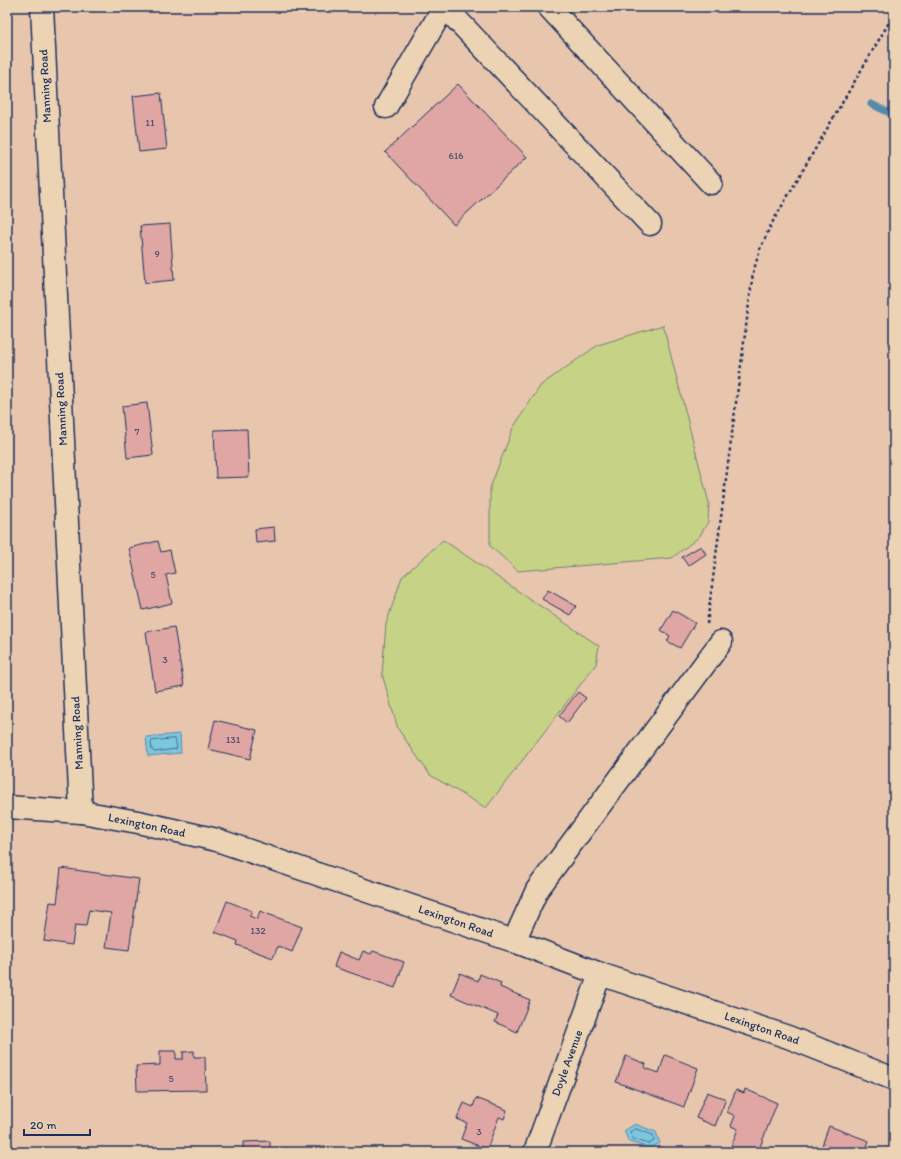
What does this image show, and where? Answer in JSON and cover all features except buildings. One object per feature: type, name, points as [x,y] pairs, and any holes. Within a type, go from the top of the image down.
[{"type":"street","name":"Manning Road","points":[[42,7],[81,812]]},
{"type":"street","points":[[386,107],[444,7],[650,224]]},
{"type":"street","points":[[549,7],[711,183]]},
{"type":"street","points":[[514,941],[537,890],[721,642]]},
{"type":"street","name":"Lexington Road","points":[[7,808],[81,812],[138,822],[217,840],[514,941],[600,974],[782,1035],[894,1078]]},
{"type":"street","name":"Doyle Avenue","points":[[535,1152],[600,974]]},
{"type":"path","points":[[721,642],[708,624],[754,273],[760,249],[772,223],[894,14]]},
{"type":"green space","points":[[663,325],[709,503],[708,522],[699,537],[672,558],[518,571],[490,546],[490,488],[513,428],[541,385],[598,345]]},
{"type":"green space","points":[[443,540],[599,646],[596,664],[486,808],[430,775],[398,729],[382,674],[386,624],[402,577]]},
{"type":"water","points":[[180,734],[181,753],[148,756],[146,737]]},
{"type":"water","points":[[635,1124],[656,1132],[660,1143],[650,1148],[629,1142],[624,1131]]},
{"type":"waterway","points":[[871,104],[894,115]]}]
